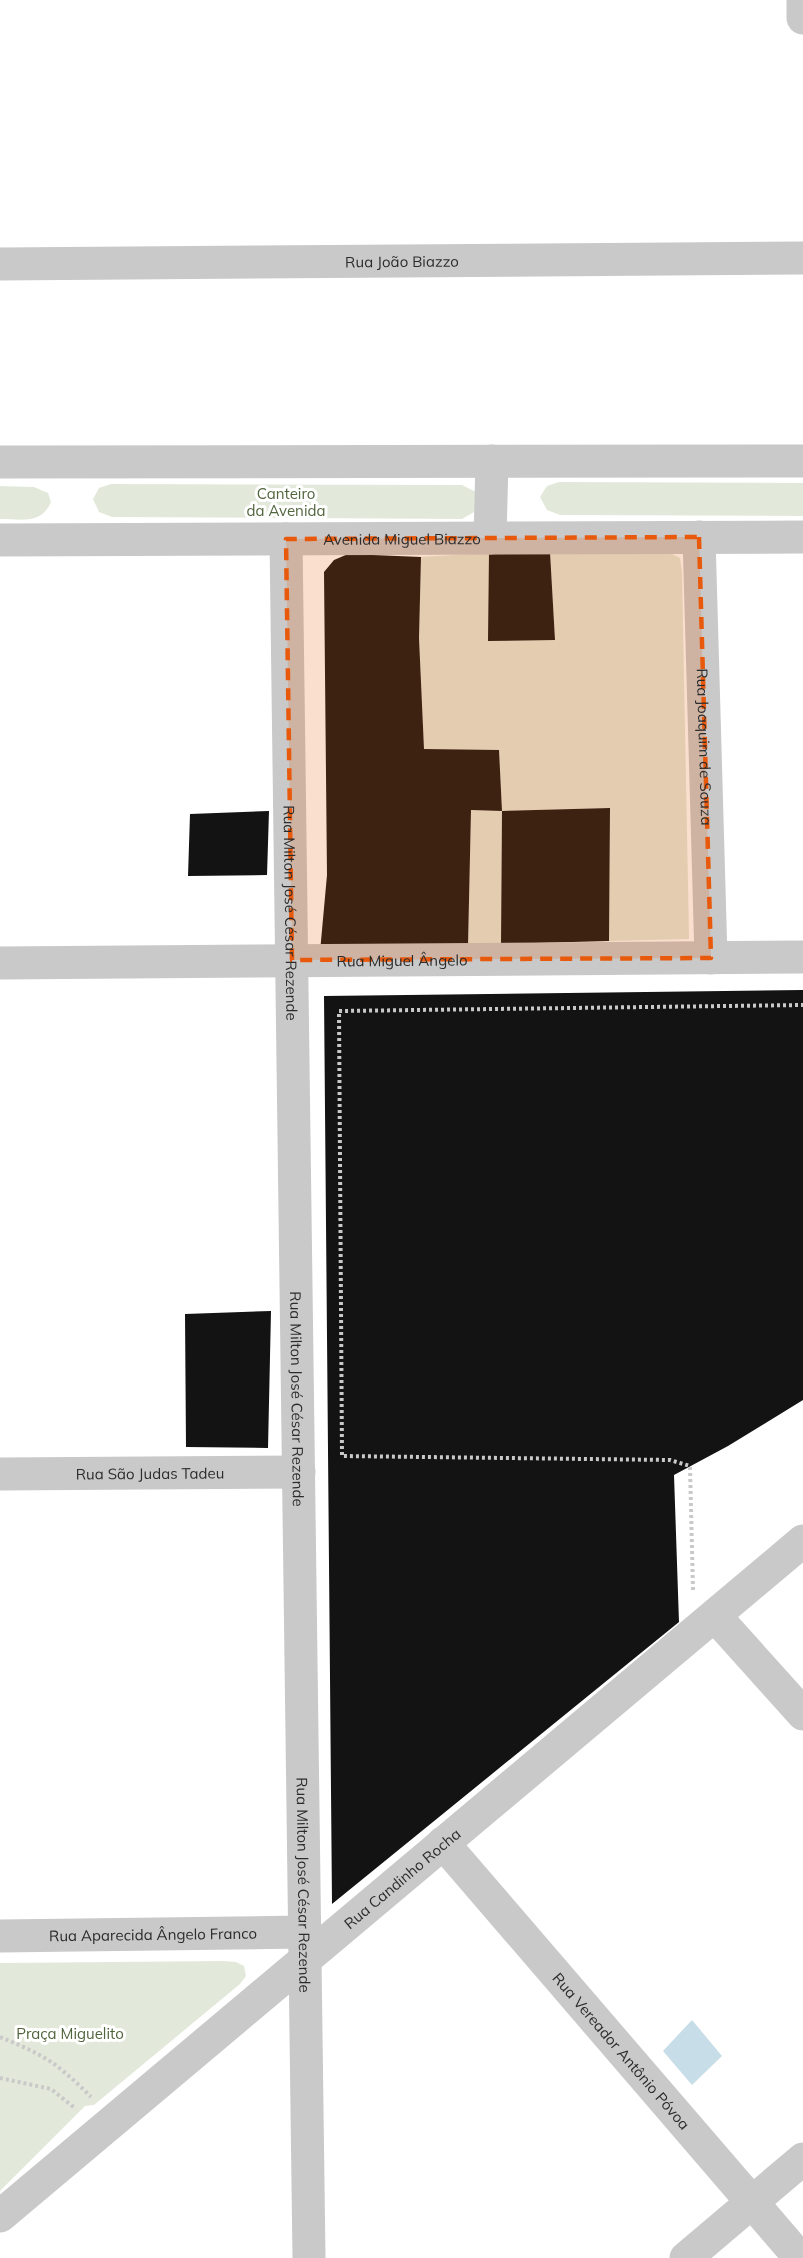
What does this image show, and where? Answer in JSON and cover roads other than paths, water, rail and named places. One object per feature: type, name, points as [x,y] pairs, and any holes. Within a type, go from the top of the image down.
[{"type":"street","points":[[803,0],[803,18]]},
{"type":"street","name":"Rua João Biazzo","points":[[0,264],[803,258]]},
{"type":"street","points":[[489,538],[492,461]]},
{"type":"street","points":[[0,462],[803,461]]},
{"type":"street","name":"Rua Joaquim de Souza","points":[[699,537],[711,958]]},
{"type":"street","name":"Avenida Miguel Biazzo","points":[[0,540],[803,537]]},
{"type":"street","name":"Rua Milton José César Rezende","points":[[286,539],[305,1946],[313,2254]]},
{"type":"street","name":"Rua Miguel Ângelo","points":[[0,963],[803,957]]},
{"type":"street","name":"Rua São Judas Tadeu","points":[[0,1474],[299,1472]]},
{"type":"street","name":"Rua Candinho Rocha","points":[[0,2216],[92,2124],[305,1946],[443,1843],[705,1604],[803,1541]]},
{"type":"street","points":[[705,1604],[803,1714]]},
{"type":"street","name":"Rua Vereador Antônio Póvoa","points":[[443,1843],[800,2258]]},
{"type":"street","name":"Rua Aparecida Ângelo Franco","points":[[0,1935],[305,1946]]},
{"type":"street","points":[[686,2258],[803,2159]]},
{"type":"water","points":[[692,2020],[722,2056],[692,2085],[663,2051]]},
{"type":"park label","name":"Canteiro da Avenida","points":[[286,502]]},
{"type":"park label","name":"Praça Miguelito","points":[[70,2033]]}]
